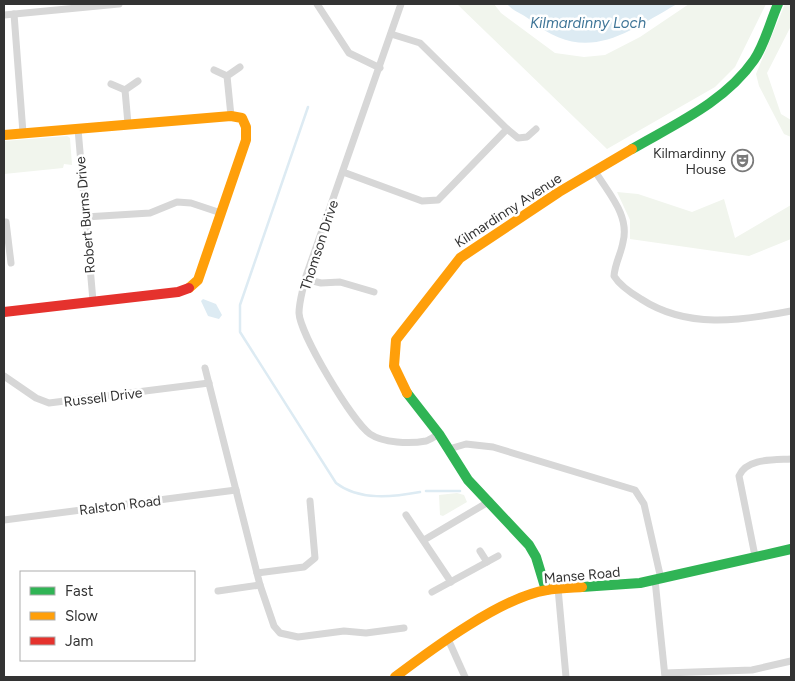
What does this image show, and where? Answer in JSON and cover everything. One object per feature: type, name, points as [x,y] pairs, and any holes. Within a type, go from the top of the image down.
[{"type":"street","points":[[4,15],[119,4]]},
{"type":"street","points":[[317,4],[349,53],[380,68]]},
{"type":"street","name":"Thomson Drive","points":[[402,4],[305,280],[299,313],[302,329],[332,381],[369,433],[383,440],[403,442],[427,441],[439,434]]},
{"type":"street","name":"Kilmardinny Avenue","points":[[546,590],[536,557],[529,545],[490,501],[468,480],[439,434],[403,388],[396,374],[393,357],[396,340],[460,258],[486,239],[594,171],[700,109],[736,83],[754,58],[778,4]]},
{"type":"street","points":[[14,14],[23,133]]},
{"type":"street","points":[[391,34],[420,44],[518,138],[527,137],[536,129]]},
{"type":"street","points":[[228,76],[240,67]]},
{"type":"street","points":[[214,70],[228,76]]},
{"type":"street","points":[[228,76],[231,116]]},
{"type":"street","points":[[124,90],[138,81]]},
{"type":"street","points":[[110,84],[124,90]]},
{"type":"street","points":[[124,90],[128,124]]},
{"type":"street","points":[[4,135],[231,116],[242,118],[246,127],[246,140],[198,280],[189,288],[178,292],[94,300],[4,312]]},
{"type":"street","name":"Robert Burns Drive","points":[[78,129],[94,300]]},
{"type":"street","points":[[343,172],[422,201],[438,200],[507,129]]},
{"type":"street","points":[[594,171],[624,222],[624,239],[616,258],[614,276],[627,290],[652,306],[694,319],[736,320],[791,311]]},
{"type":"street","points":[[85,217],[150,212],[177,202],[191,203],[221,213]]},
{"type":"street","points":[[6,222],[6,245],[11,263]]},
{"type":"street","points":[[305,280],[321,284],[340,282],[374,292]]},
{"type":"street","points":[[205,368],[260,585],[274,626],[288,636],[298,637],[344,631],[366,633],[404,628]]},
{"type":"street","name":"Russell Drive","points":[[4,376],[36,398],[49,403],[209,384]]},
{"type":"street","points":[[449,449],[466,444],[493,447],[635,490],[644,504],[658,580],[665,675],[752,670],[791,661]]},
{"type":"street","points":[[755,556],[739,476],[741,470],[754,463],[791,458]]},
{"type":"street","name":"Ralston Road","points":[[4,520],[236,490]]},
{"type":"street","points":[[257,573],[304,567],[315,558],[310,501]]},
{"type":"street","points":[[424,540],[490,501]]},
{"type":"street","points":[[406,515],[451,582]]},
{"type":"street","name":"Manse Road","points":[[395,677],[427,652],[448,639],[514,602],[546,590],[624,585],[658,580],[791,549]]},
{"type":"street","points":[[480,551],[487,562]]},
{"type":"street","points":[[432,592],[498,556]]},
{"type":"street","points":[[218,590],[260,585]]},
{"type":"street","points":[[558,588],[566,677]]},
{"type":"street","points":[[448,639],[464,677]]},
{"type":"shaded area","points":[[457,4],[494,4],[501,13],[555,53],[584,57],[605,55],[640,37],[689,4],[766,4],[735,67],[715,87],[607,149]]},
{"type":"shaded area","points":[[785,4],[791,4],[791,26],[767,73],[781,114],[791,120],[791,137],[784,134],[759,86],[756,74]]},
{"type":"shaded area","points":[[67,136],[70,138],[72,165],[64,164],[63,168],[4,174],[4,141]]},
{"type":"shaded area","points":[[617,192],[638,194],[692,212],[724,199],[735,238],[791,205],[791,239],[749,256],[630,239],[630,220]]},
{"type":"shaded area","points":[[457,493],[464,495],[467,502],[443,516],[440,515],[439,495]]},
{"type":"water","name":"Kilmardinny Loch","points":[[507,4],[677,4],[622,34],[586,43],[568,41],[549,33]]},
{"type":"water","points":[[203,299],[216,304],[222,315],[219,319],[208,316],[201,301]]},
{"type":"waterway","points":[[308,107],[240,305],[240,332],[336,483],[345,489],[366,495],[388,496],[420,492]]},
{"type":"waterway","points":[[426,491],[460,491]]},
{"type":"traffic: fast","points":[[632,149],[698,111],[729,88],[754,60],[778,4]]},
{"type":"traffic: fast","points":[[407,393],[439,434],[468,480],[529,545],[536,557],[546,590]]},
{"type":"traffic: fast","points":[[582,587],[640,583],[791,549]]},
{"type":"traffic: slow","points":[[4,135],[231,116],[242,118],[246,127],[246,140],[198,280],[189,288]]},
{"type":"traffic: slow","points":[[407,393],[394,366],[396,340],[460,258],[559,192],[632,149]]},
{"type":"traffic: slow","points":[[395,677],[468,626],[509,603],[547,590],[582,587]]},
{"type":"traffic: jam","points":[[4,312],[178,292],[189,288]]},
{"type":"place","name":"Kilmardinny House","points":[[742,161]]}]
